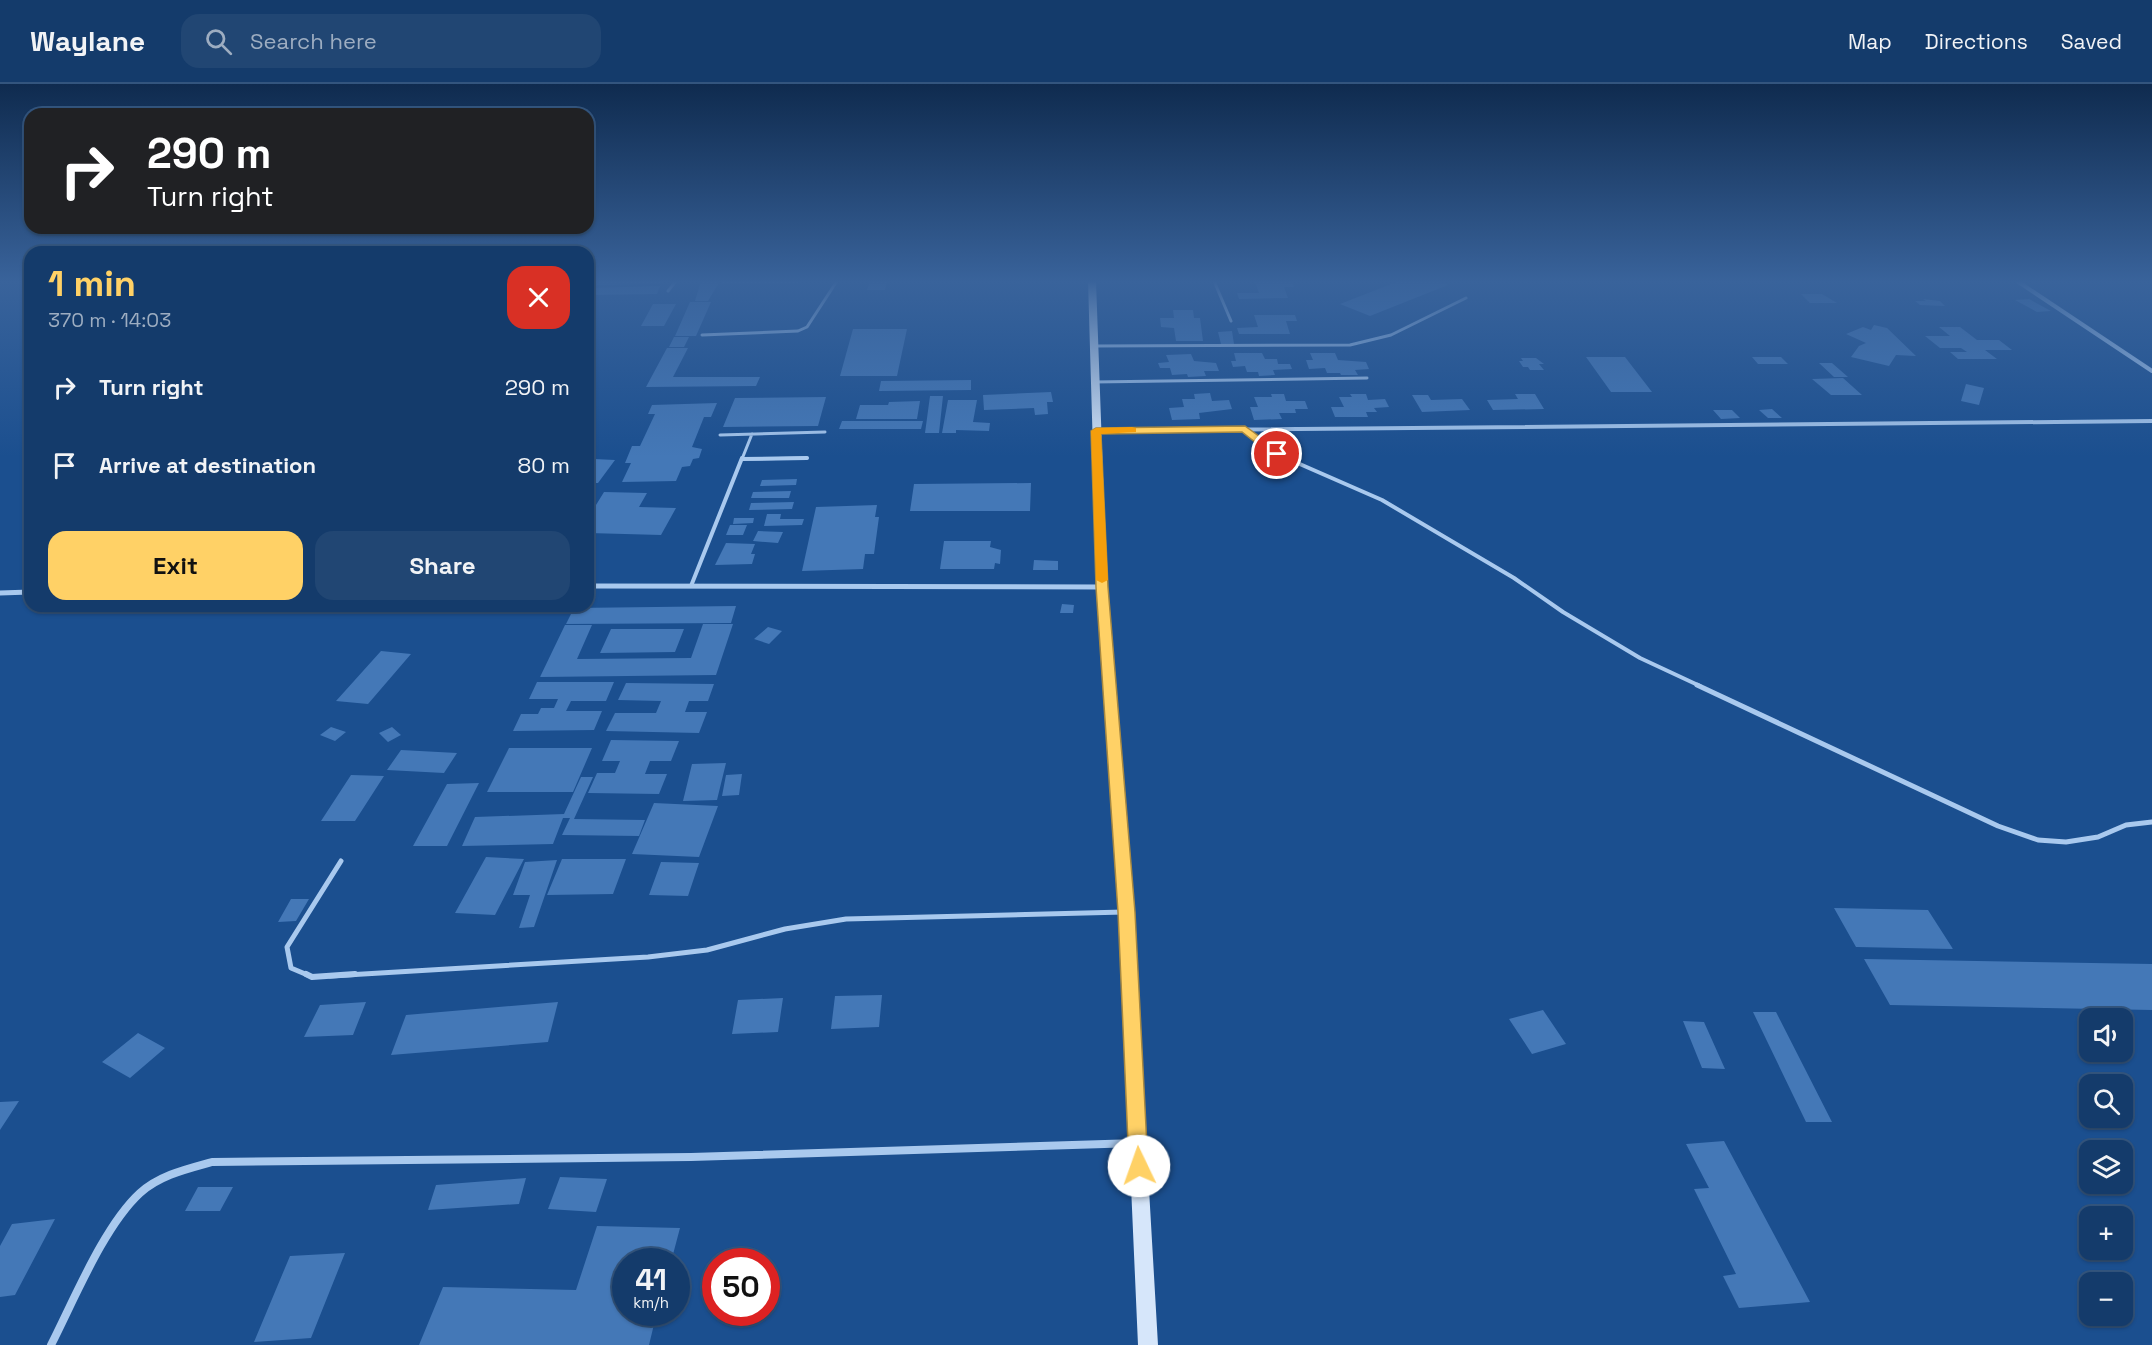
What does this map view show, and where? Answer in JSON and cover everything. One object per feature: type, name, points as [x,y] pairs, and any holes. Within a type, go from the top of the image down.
[{"type":"main road","points":[[1093,340],[1102,587],[1126,912],[1148,1345]]},
{"type":"street","points":[[2105,340],[2152,371]]},
{"type":"street","points":[[1096,431],[2152,422]]},
{"type":"street","points":[[594,586],[1102,587]]},
{"type":"street","points":[[0,593],[24,592]]},
{"type":"street","points":[[51,1345],[116,1221],[141,1192],[174,1172],[212,1162],[691,1157],[1138,1143]]},
{"type":"lane","points":[[1093,346],[1350,345],[1371,340]]},
{"type":"lane","points":[[1094,382],[1367,378]]},
{"type":"lane","points":[[1245,429],[1277,454],[1382,500],[1514,578],[1563,612],[1640,658],[1998,826],[2038,840],[2066,842],[2098,837],[2126,825],[2152,822]]},
{"type":"lane","points":[[720,435],[825,432]]},
{"type":"lane","points":[[691,586],[752,434]]},
{"type":"lane","points":[[742,459],[807,458]]},
{"type":"lane","points":[[341,861],[288,947],[291,968],[312,977],[660,956],[707,950],[785,929],[846,919],[1126,912]]},
{"type":"building","points":[[673,340],[688,340],[684,347],[669,347]]},
{"type":"building","points":[[850,340],[905,340],[897,376],[840,376]]},
{"type":"building","points":[[1176,340],[1203,341],[1176,341]]},
{"type":"building","points":[[1220,340],[1233,340],[1234,344],[1221,344]]},
{"type":"building","points":[[1859,340],[1899,340],[1916,356],[1896,355],[1889,366],[1851,357],[1859,346],[1866,343]]},
{"type":"building","points":[[1930,340],[1999,340],[2012,350],[1985,350],[1997,359],[1958,359],[1950,352],[1967,352],[1961,348],[1940,348]]},
{"type":"building","points":[[667,348],[688,348],[673,377],[760,377],[756,386],[646,387]]},
{"type":"building","points":[[1234,353],[1262,353],[1265,359],[1277,359],[1278,364],[1290,364],[1292,369],[1273,370],[1275,375],[1259,376],[1258,372],[1247,372],[1245,366],[1233,367],[1231,361],[1236,361]]},
{"type":"building","points":[[1310,353],[1335,353],[1338,360],[1366,362],[1369,369],[1355,370],[1358,375],[1341,375],[1340,373],[1327,373],[1325,368],[1309,369],[1306,360],[1313,360]]},
{"type":"building","points":[[1191,354],[1194,361],[1216,363],[1219,371],[1204,371],[1206,376],[1172,375],[1170,368],[1160,368],[1158,363],[1169,362],[1166,355]]},
{"type":"building","points":[[1586,357],[1625,357],[1652,392],[1611,392]]},
{"type":"building","points":[[1752,357],[1781,357],[1788,364],[1758,364]]},
{"type":"building","points":[[1521,358],[1536,358],[1544,364],[1539,364],[1544,370],[1530,370],[1528,367],[1523,367],[1519,361],[1523,361]]},
{"type":"building","points":[[1819,363],[1832,363],[1848,377],[1834,377]]},
{"type":"building","points":[[1843,378],[1862,395],[1831,395],[1812,379]]},
{"type":"building","points":[[971,380],[971,390],[879,391],[881,381]]},
{"type":"building","points":[[1966,384],[1984,388],[1979,405],[1961,401]]},
{"type":"building","points":[[1051,392],[1053,402],[1047,402],[1048,414],[1035,415],[1034,408],[984,410],[983,395]]},
{"type":"building","points":[[1210,393],[1212,401],[1229,400],[1232,409],[1199,413],[1200,419],[1172,420],[1169,408],[1184,407],[1182,399],[1195,399],[1194,394]]},
{"type":"building","points":[[1271,394],[1284,394],[1286,401],[1305,401],[1308,409],[1295,409],[1296,413],[1279,413],[1282,419],[1254,420],[1250,407],[1258,407],[1254,397],[1272,397]]},
{"type":"building","points":[[1350,394],[1366,394],[1368,400],[1385,399],[1389,407],[1374,408],[1377,412],[1366,412],[1368,417],[1335,417],[1331,407],[1344,407],[1339,397],[1352,397]]},
{"type":"building","points":[[1515,394],[1535,394],[1544,409],[1493,410],[1487,400],[1518,399]]},
{"type":"building","points":[[1412,395],[1428,395],[1431,400],[1462,399],[1470,410],[1422,412]]},
{"type":"building","points":[[930,396],[943,396],[939,433],[925,433]]},
{"type":"building","points":[[826,397],[818,426],[723,427],[735,398]]},
{"type":"building","points":[[948,400],[977,400],[973,422],[990,423],[989,431],[956,430],[956,433],[942,433]]},
{"type":"building","points":[[920,401],[917,419],[856,419],[860,405],[888,405],[889,402]]},
{"type":"building","points":[[717,403],[711,417],[704,417],[692,447],[702,449],[699,458],[693,459],[690,466],[682,467],[676,481],[622,482],[631,463],[625,463],[632,446],[640,446],[655,414],[648,414],[652,405]]},
{"type":"building","points":[[1772,409],[1782,418],[1768,418],[1759,410]]},
{"type":"building","points":[[1713,410],[1732,410],[1740,418],[1721,419]]},
{"type":"building","points":[[842,421],[923,421],[921,429],[839,429]]},
{"type":"building","points":[[594,459],[615,460],[598,483],[594,483]]},
{"type":"building","points":[[797,479],[796,485],[760,486],[762,480]]},
{"type":"building","points":[[1031,483],[1030,511],[910,511],[914,484]]},
{"type":"building","points":[[791,491],[789,498],[751,498],[753,492]]},
{"type":"building","points":[[604,492],[647,493],[639,507],[676,508],[661,535],[594,533],[594,508]]},
{"type":"building","points":[[794,502],[792,509],[749,510],[751,503]]},
{"type":"building","points":[[877,505],[875,517],[879,517],[874,554],[865,554],[863,569],[802,571],[816,507]]},
{"type":"building","points":[[767,514],[781,514],[780,519],[804,519],[802,525],[764,526]]},
{"type":"building","points":[[734,518],[754,518],[753,523],[733,524]]},
{"type":"building","points":[[730,525],[747,525],[743,535],[726,535]]},
{"type":"building","points":[[758,531],[783,532],[778,543],[753,541]]},
{"type":"building","points":[[944,541],[991,541],[990,547],[1001,550],[1000,564],[995,563],[994,569],[940,569]]},
{"type":"building","points":[[726,543],[755,544],[751,554],[755,554],[752,564],[715,565]]},
{"type":"building","points":[[1034,560],[1058,561],[1058,570],[1033,570]]},
{"type":"building","points":[[1062,604],[1074,605],[1073,613],[1060,613]]},
{"type":"building","points":[[736,606],[731,623],[566,624],[572,612],[594,612],[594,608]]},
{"type":"building","points":[[703,624],[733,624],[716,675],[540,677],[565,625],[592,625],[577,659],[691,658]]},
{"type":"building","points":[[768,627],[782,631],[769,644],[754,639]]},
{"type":"building","points":[[611,629],[684,629],[675,652],[600,653]]},
{"type":"building","points":[[381,651],[411,654],[368,704],[336,701]]},
{"type":"building","points":[[537,682],[614,682],[606,701],[571,701],[566,711],[602,711],[594,730],[513,731],[521,714],[538,714],[541,708],[554,708],[558,699],[529,699]]},
{"type":"building","points":[[626,683],[714,684],[708,701],[689,701],[685,712],[707,712],[699,733],[606,731],[615,713],[656,713],[661,701],[618,700]]},
{"type":"building","points":[[331,727],[346,732],[335,741],[320,735]]},
{"type":"building","points":[[392,727],[401,735],[388,742],[379,733]]},
{"type":"building","points":[[611,740],[679,741],[671,761],[650,761],[645,774],[667,774],[659,794],[588,793],[597,773],[615,773],[620,761],[602,761]]},
{"type":"building","points":[[509,748],[592,748],[573,792],[487,792]]},
{"type":"building","points":[[401,750],[457,753],[444,773],[387,770]]},
{"type":"building","points":[[726,763],[717,800],[683,801],[692,764]]},
{"type":"building","points":[[742,774],[739,795],[722,796],[726,775]]},
{"type":"building","points":[[351,775],[384,776],[355,821],[321,821]]},
{"type":"building","points":[[581,777],[593,777],[574,819],[645,820],[639,836],[562,835],[570,818],[563,818],[553,844],[462,846],[475,817],[564,814]]},
{"type":"building","points":[[479,783],[447,846],[413,846],[447,784]]},
{"type":"building","points":[[654,803],[718,806],[699,857],[632,854]]},
{"type":"building","points":[[486,857],[524,859],[495,915],[455,913]]},
{"type":"building","points":[[562,859],[626,859],[613,894],[547,895]]},
{"type":"building","points":[[557,860],[534,927],[519,928],[530,895],[513,895],[525,862]]},
{"type":"building","points":[[661,862],[699,863],[688,896],[649,895]]},
{"type":"building","points":[[291,899],[309,899],[296,921],[278,922]]},
{"type":"building","points":[[1834,908],[1928,910],[1953,949],[1856,947]]},
{"type":"building","points":[[1864,959],[2152,964],[2152,1010],[1890,1005]]},
{"type":"building","points":[[882,995],[879,1027],[831,1029],[835,996]]},
{"type":"building","points":[[783,998],[778,1032],[732,1034],[738,1000]]},
{"type":"building","points":[[366,1002],[353,1035],[304,1037],[320,1005]]},
{"type":"building","points":[[558,1002],[548,1042],[391,1055],[406,1015]]},
{"type":"building","points":[[1543,1010],[1566,1044],[1532,1054],[1509,1019]]},
{"type":"building","points":[[1753,1012],[1776,1012],[1832,1122],[1806,1122]]},
{"type":"building","points":[[1683,1021],[1704,1022],[1725,1069],[1702,1068]]},
{"type":"building","points":[[138,1033],[165,1048],[130,1078],[102,1062]]},
{"type":"building","points":[[19,1101],[0,1130],[0,1102]]},
{"type":"building","points":[[1724,1141],[1810,1302],[1739,1308],[1723,1276],[1736,1274],[1694,1189],[1709,1188],[1686,1144]]},
{"type":"building","points":[[560,1177],[607,1179],[596,1212],[548,1209]]},
{"type":"building","points":[[526,1178],[519,1204],[428,1210],[436,1185]]},
{"type":"building","points":[[198,1187],[233,1187],[220,1211],[185,1211]]},
{"type":"building","points":[[55,1219],[15,1295],[0,1297],[0,1246],[12,1224]]},
{"type":"building","points":[[597,1226],[680,1228],[675,1248],[612,1248],[612,1326],[654,1326],[649,1345],[419,1345],[443,1287],[576,1290]]},
{"type":"building","points":[[345,1253],[311,1338],[254,1342],[290,1256]]},
{"type":"slow traffic","points":[[1102,580],[1096,431],[1132,430]]},
{"type":"route","points":[[1139,1166],[1126,912],[1102,587],[1096,431],[1245,429],[1277,454]]}]
